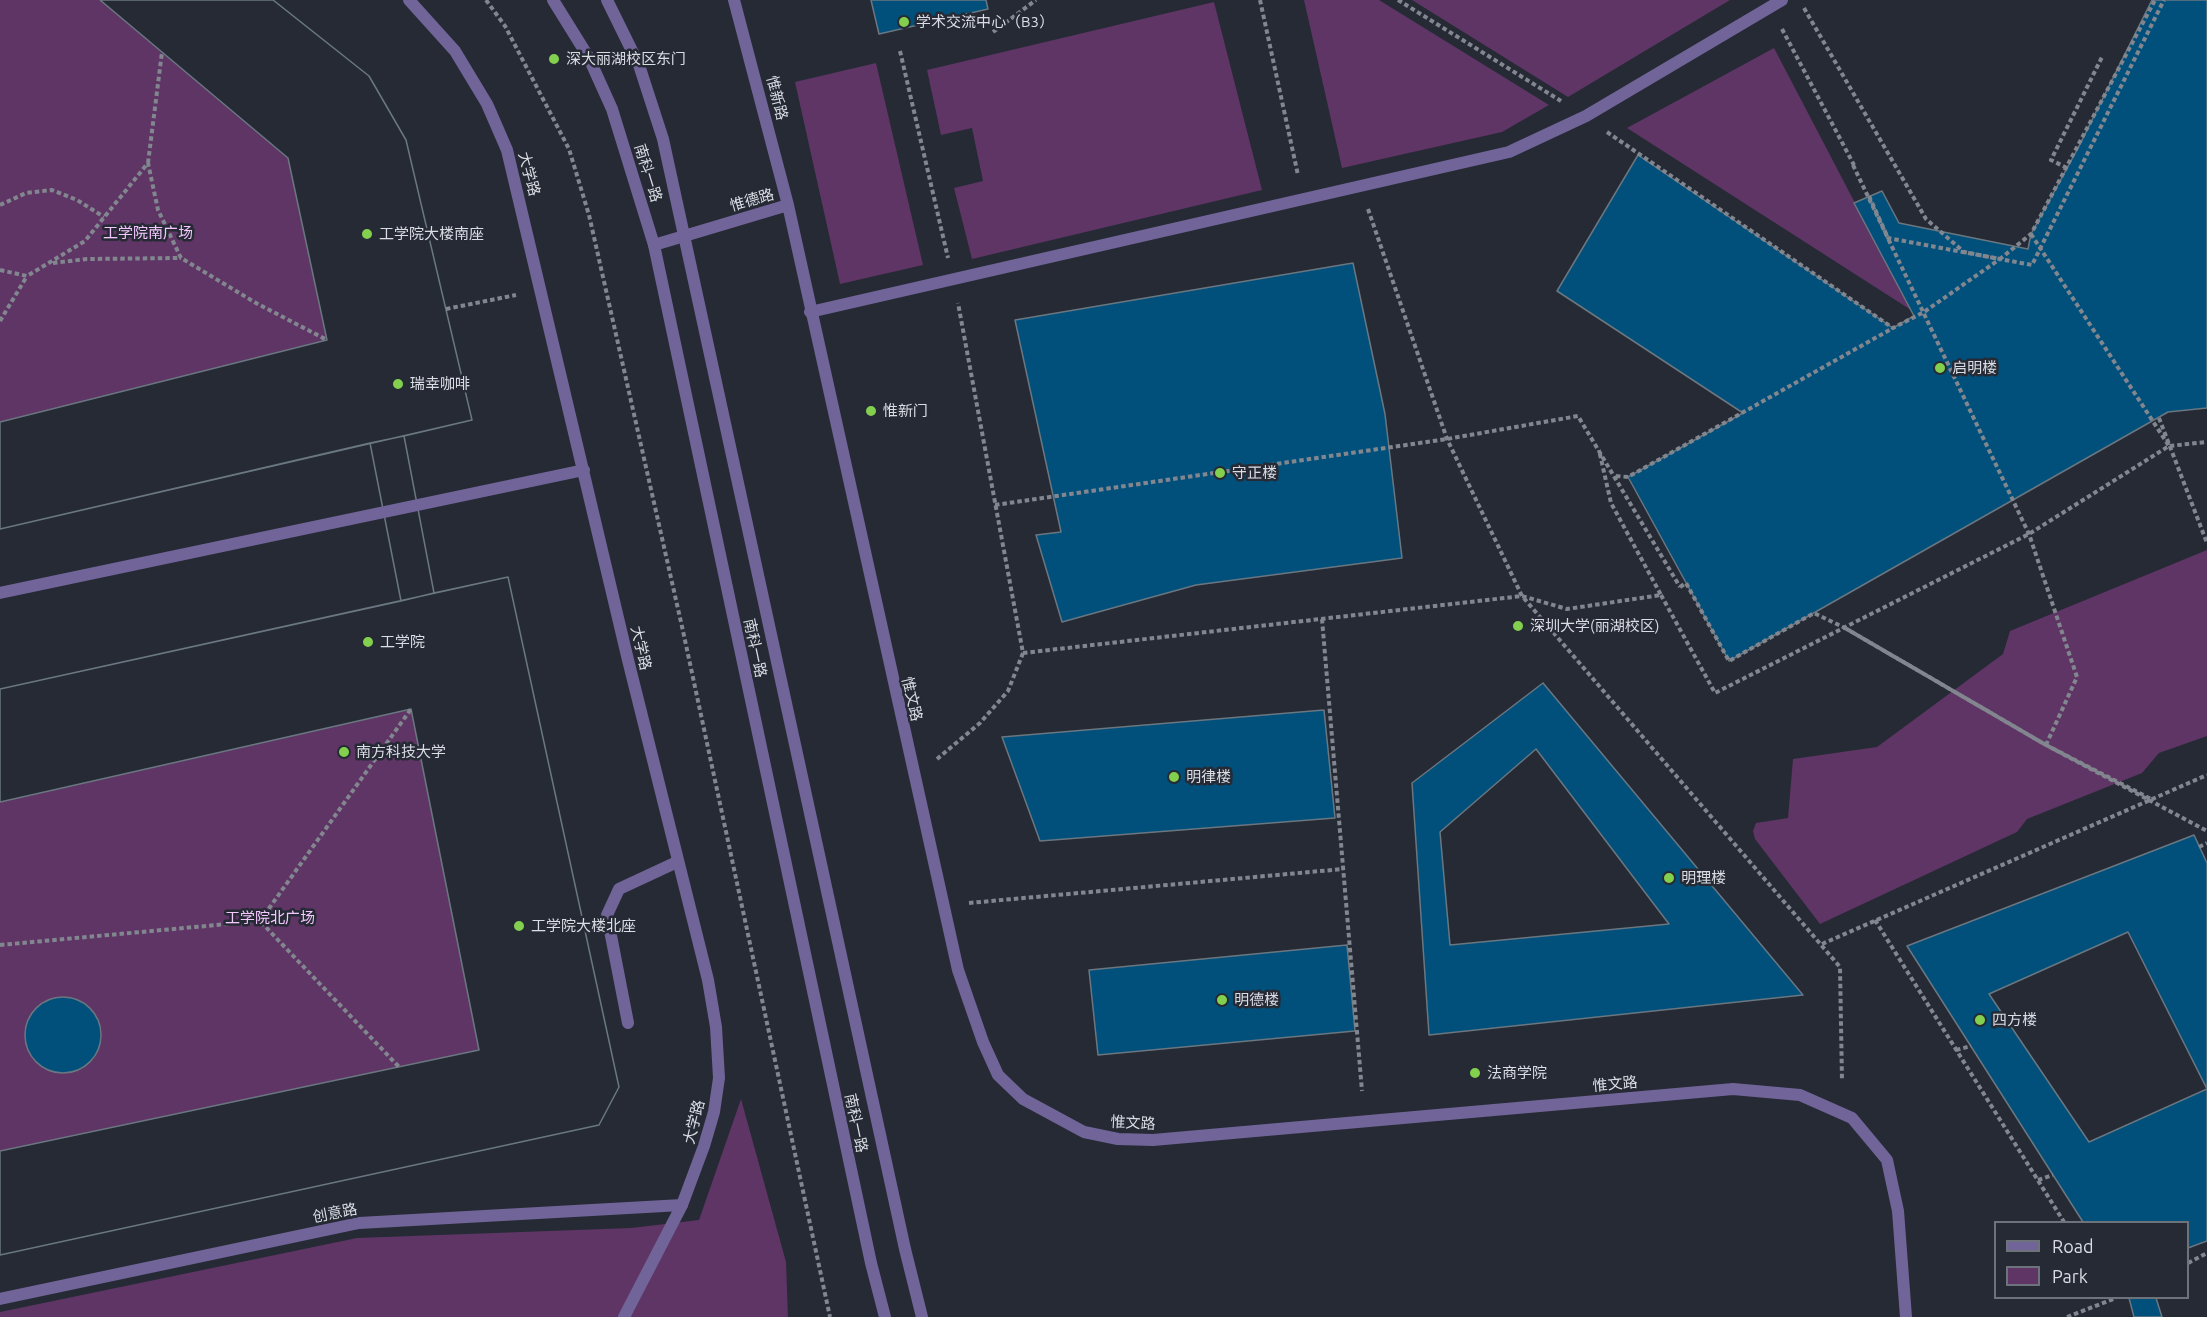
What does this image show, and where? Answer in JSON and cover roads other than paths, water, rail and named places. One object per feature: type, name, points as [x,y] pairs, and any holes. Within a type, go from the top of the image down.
[{"type":"street","name":"大学路","points":[[409,0],[455,51],[487,104],[507,150],[677,862],[708,980],[716,1027],[719,1078],[711,1124],[682,1205],[624,1317]]},
{"type":"street","name":"南科一路","points":[[553,0],[589,58],[612,110],[654,245],[871,1263],[885,1317]]},
{"type":"street","name":"南科一路","points":[[607,0],[639,65],[663,138],[686,235],[905,1250],[922,1317]]},
{"type":"street","name":"惟新路","points":[[734,0],[788,205]]},
{"type":"street","points":[[810,312],[1509,152],[1586,117],[1782,0]]},
{"type":"street","name":"惟德路","points":[[654,245],[788,205],[810,312]]},
{"type":"street","name":"惟文路","points":[[810,312],[958,970],[983,1042],[998,1075],[1023,1099],[1083,1132],[1118,1139],[1153,1140],[1732,1089],[1800,1095],[1852,1118],[1887,1160],[1898,1211],[1906,1317]]},
{"type":"street","points":[[0,593],[584,470]]},
{"type":"street","points":[[628,1023],[607,915],[620,889],[677,862]]},
{"type":"street","name":"创意路","points":[[0,1299],[359,1223],[682,1205]]},
{"type":"place","name":"学术交流中心（B3）","points":[[904,22]]},
{"type":"place","name":"深大丽湖校区东门","points":[[554,59]]},
{"type":"place","name":"工学院大楼南座","points":[[367,234]]},
{"type":"place","name":"启明楼","points":[[1940,368]]},
{"type":"place","name":"瑞幸咖啡","points":[[398,384]]},
{"type":"place","name":"惟新门","points":[[871,411]]},
{"type":"place","name":"守正楼","points":[[1220,473]]},
{"type":"place","name":"深圳大学(丽湖校区)","points":[[1518,626]]},
{"type":"place","name":"工学院","points":[[368,642]]},
{"type":"place","name":"南方科技大学","points":[[344,752]]},
{"type":"place","name":"明律楼","points":[[1174,777]]},
{"type":"place","name":"明理楼","points":[[1669,878]]},
{"type":"place","name":"工学院大楼北座","points":[[519,926]]},
{"type":"place","name":"明德楼","points":[[1222,1000]]},
{"type":"place","name":"四方楼","points":[[1980,1020]]},
{"type":"place","name":"法商学院","points":[[1475,1073]]},
{"type":"park label","name":"工学院南广场","points":[[148,233]]},
{"type":"park label","name":"工学院北广场","points":[[270,918]]}]
